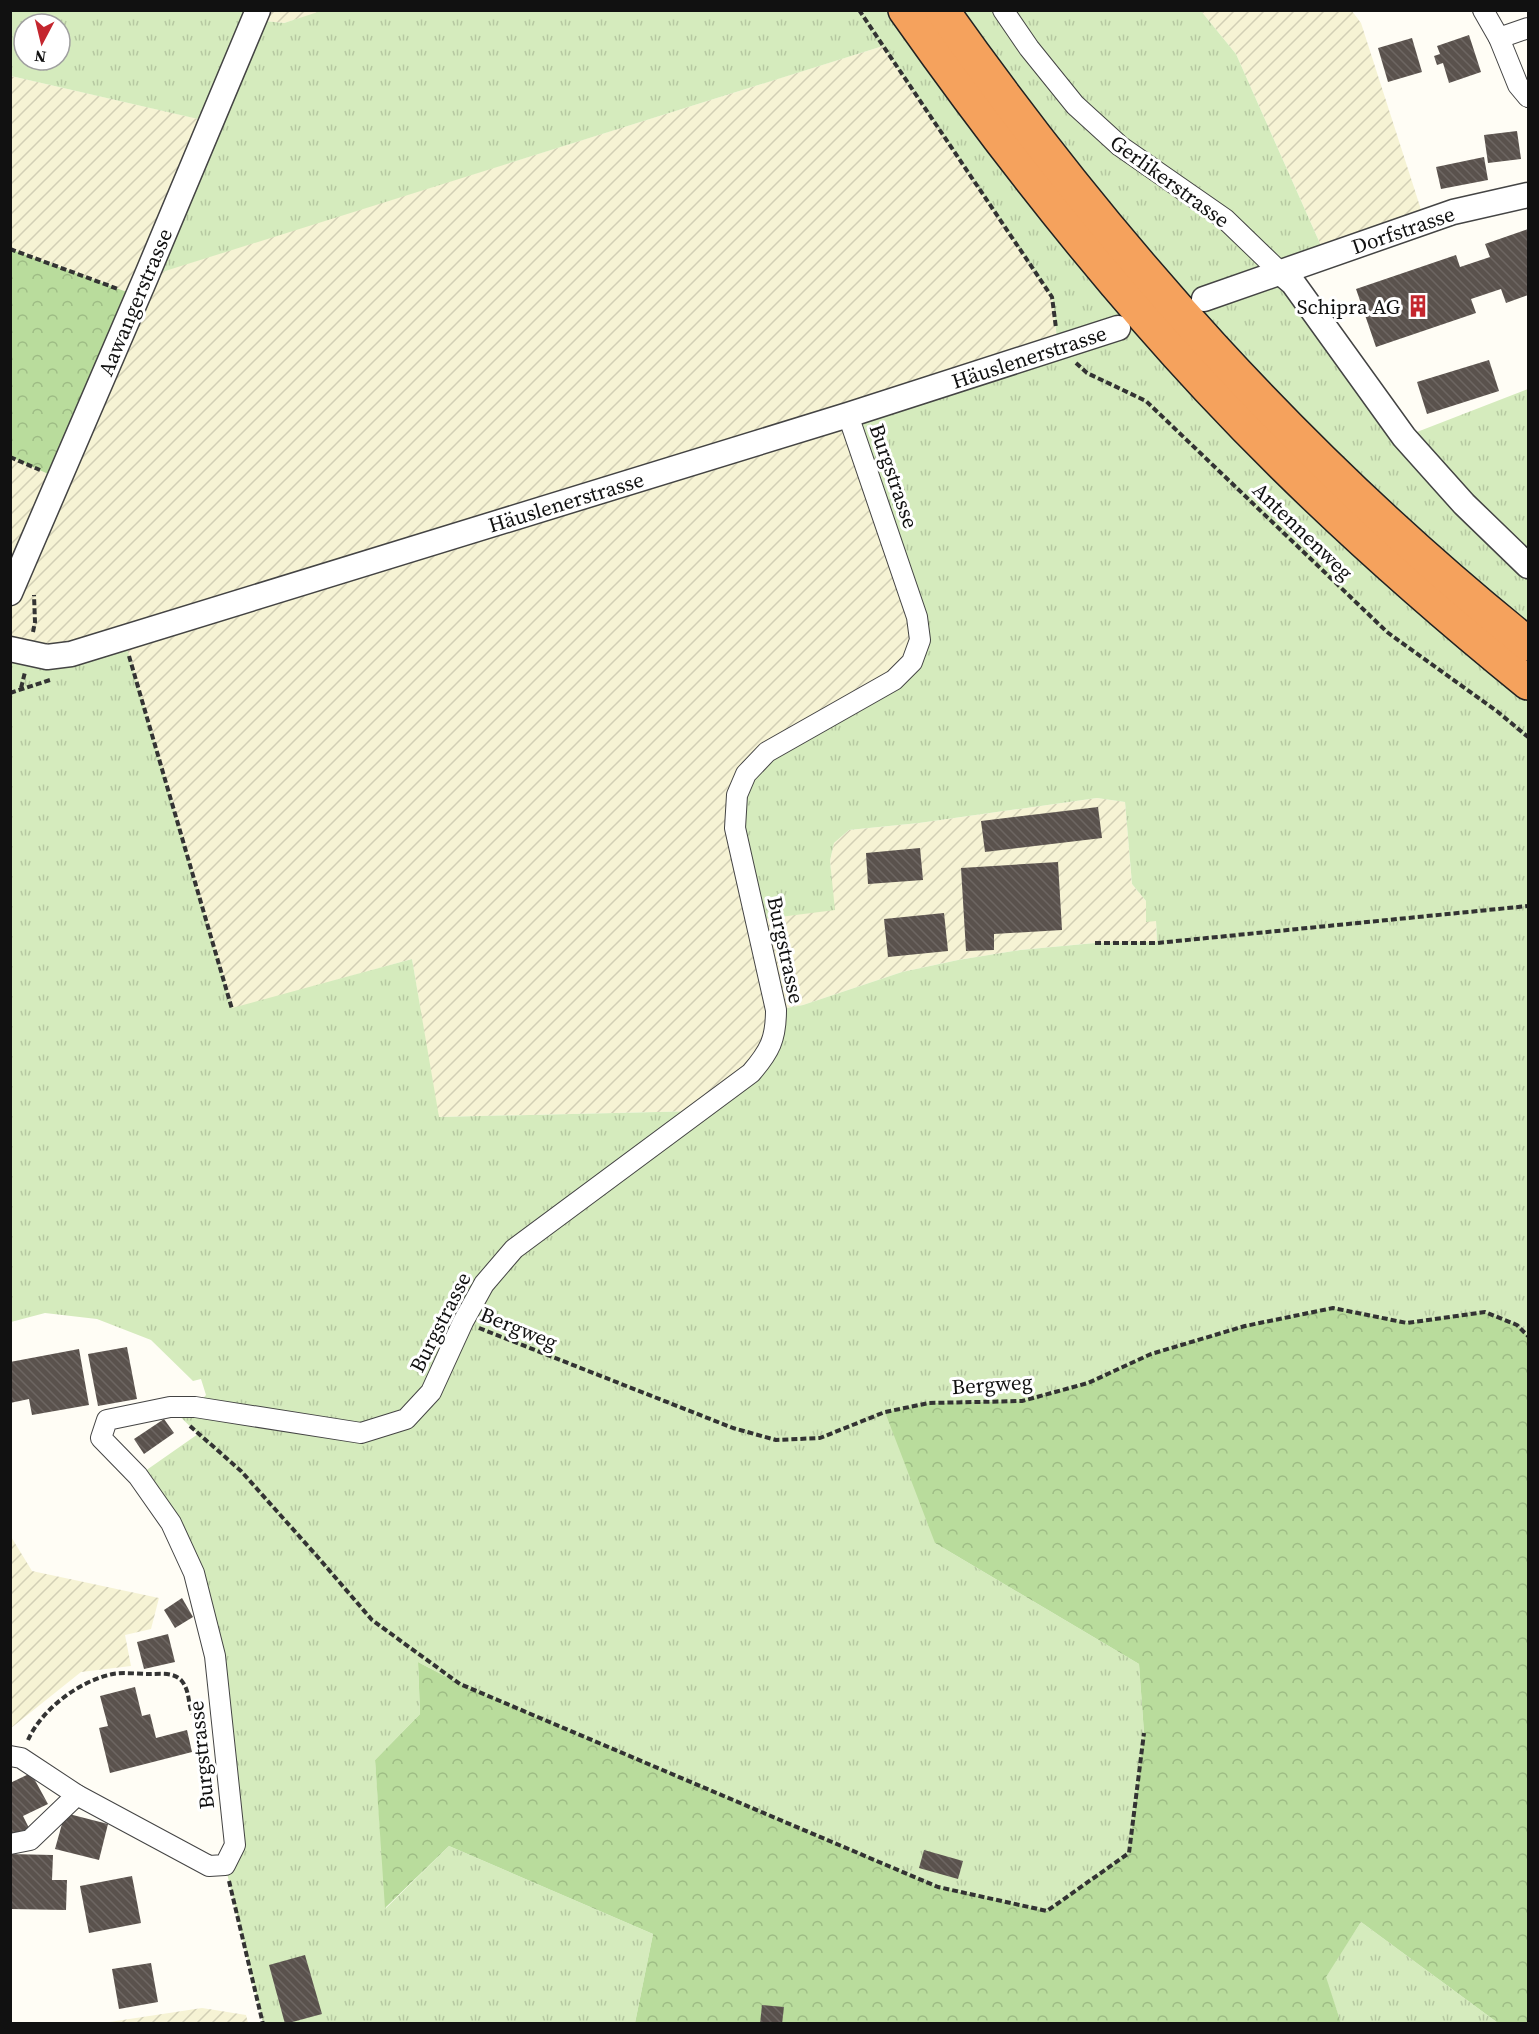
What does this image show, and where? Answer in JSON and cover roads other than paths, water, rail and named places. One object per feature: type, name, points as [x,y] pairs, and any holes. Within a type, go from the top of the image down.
[{"type":"highway","points":[[905,10],[989,128],[1053,210],[1126,298],[1210,390],[1363,542],[1442,612],[1528,683]]},
{"type":"highway","points":[[942,10],[1014,111],[1081,196],[1151,280],[1222,359],[1298,438],[1377,514],[1528,644]]},
{"type":"street","name":"Aawangerstrasse","points":[[10,593],[258,10]]},
{"type":"street","name":"Gerlikerstrasse","points":[[1003,10],[1049,72],[1090,119],[1120,147],[1226,219],[1293,283],[1404,437],[1464,504],[1526,558]]},
{"type":"street","points":[[1483,10],[1499,38],[1518,85],[1528,97]]},
{"type":"street","points":[[1499,38],[1528,28]]},
{"type":"street","name":"Dorfstrasse","points":[[1280,272],[1453,212],[1528,195]]},
{"type":"street","points":[[1204,299],[1280,272]]},
{"type":"street","name":"Häuslenerstrasse","points":[[10,649],[47,657],[71,654],[848,415],[1118,328]]},
{"type":"street","name":"Burgstrasse","points":[[77,1795],[209,1866],[225,1866],[235,1845],[215,1656],[194,1573],[171,1523],[138,1476],[101,1438],[107,1420],[170,1407],[195,1407],[361,1433],[406,1419],[431,1392],[463,1322],[484,1284],[513,1249],[752,1073],[767,1054],[776,1032],[776,1010],[735,828],[737,795],[746,774],[767,752],[894,680],[912,662],[920,640],[917,617],[848,415]]},
{"type":"street","points":[[10,1844],[30,1840],[77,1795],[15,1757]]},
{"type":"place","name":"Schipra AG","points":[[1418,306]]}]
